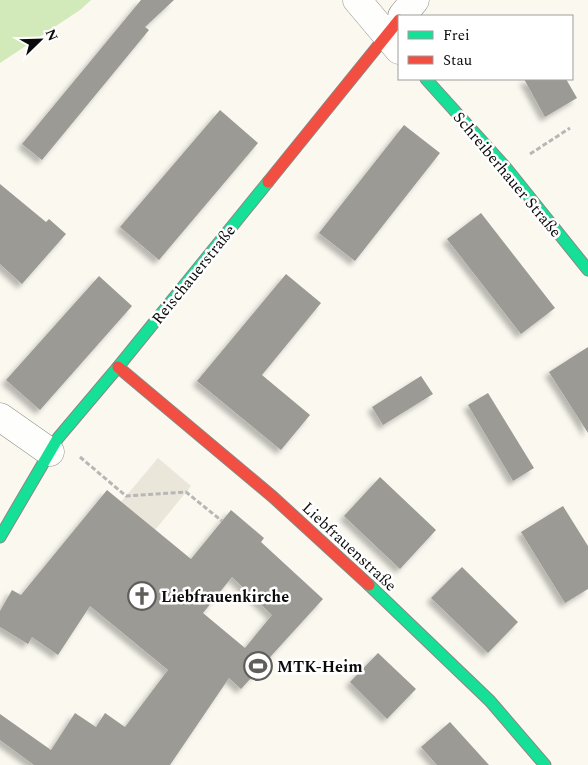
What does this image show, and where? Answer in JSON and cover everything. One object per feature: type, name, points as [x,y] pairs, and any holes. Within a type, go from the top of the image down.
[{"type":"street","points":[[357,0],[397,30]]},
{"type":"street","name":"Reischauerstraße","points":[[406,15],[415,0]]},
{"type":"street","name":"Reischauerstraße","points":[[0,537],[54,445],[397,30]]},
{"type":"street","name":"Schreiberhauer Straße","points":[[427,80],[507,169],[588,270]]},
{"type":"street","name":"Liebfrauenstraße","points":[[118,367],[273,497],[362,579],[490,701],[546,765]]},
{"type":"street","points":[[0,417],[54,445]]},
{"type":"path","points":[[507,169],[570,128]]},
{"type":"path","points":[[54,445],[126,496],[186,492],[222,521]]},
{"type":"green space","points":[[0,0],[91,0],[80,10],[0,63]]},
{"type":"shaded area","points":[[158,458],[191,486],[155,530],[121,502]]},
{"type":"building","points":[[141,0],[174,0],[145,27],[149,30],[42,160],[22,144]]},
{"type":"building","points":[[525,80],[567,80],[577,98],[545,117]]},
{"type":"building","points":[[220,110],[258,143],[159,260],[120,227]]},
{"type":"building","points":[[404,125],[440,153],[355,261],[319,233]]},
{"type":"building","points":[[0,184],[46,222],[49,219],[66,234],[22,284],[0,264]]},
{"type":"building","points":[[481,213],[555,308],[521,334],[447,239]]},
{"type":"building","points":[[286,274],[321,303],[262,375],[310,415],[281,450],[197,381]]},
{"type":"building","points":[[99,276],[132,306],[40,410],[6,380]]},
{"type":"building","points":[[588,347],[588,433],[549,372]]},
{"type":"building","points":[[421,376],[433,394],[383,425],[372,407]]},
{"type":"building","points":[[488,393],[534,468],[513,481],[468,405]]},
{"type":"building","points":[[380,477],[436,530],[400,569],[344,516]]},
{"type":"building","points":[[107,490],[191,559],[231,510],[264,538],[261,542],[323,599],[241,689],[229,678],[170,765],[34,765],[0,740],[0,714],[51,750],[75,713],[96,727],[105,713],[125,727],[168,670],[90,606],[58,655],[32,637],[28,644],[0,627],[0,611],[12,590],[21,595]],"holes":[[[232,577],[272,615],[245,648],[203,613]]]},
{"type":"building","points":[[563,506],[588,546],[588,589],[565,603],[521,532]]},
{"type":"building","points":[[462,567],[518,622],[488,653],[431,598]]},
{"type":"building","points":[[378,653],[416,689],[387,719],[350,682]]},
{"type":"building","points":[[450,722],[489,765],[437,765],[421,747]]},
{"type":"traffic: fast","points":[[427,80],[507,169],[588,270]]},
{"type":"traffic: fast","points":[[0,537],[58,438],[268,182]]},
{"type":"traffic: fast","points":[[369,585],[490,701],[545,765]]},
{"type":"traffic: jam","points":[[268,182],[398,21]]},
{"type":"traffic: jam","points":[[118,367],[273,497],[369,585]]},
{"type":"place","name":"Liebfrauenkirche","points":[[142,596]]},
{"type":"place","name":"MTK-Heim","points":[[258,666]]}]
